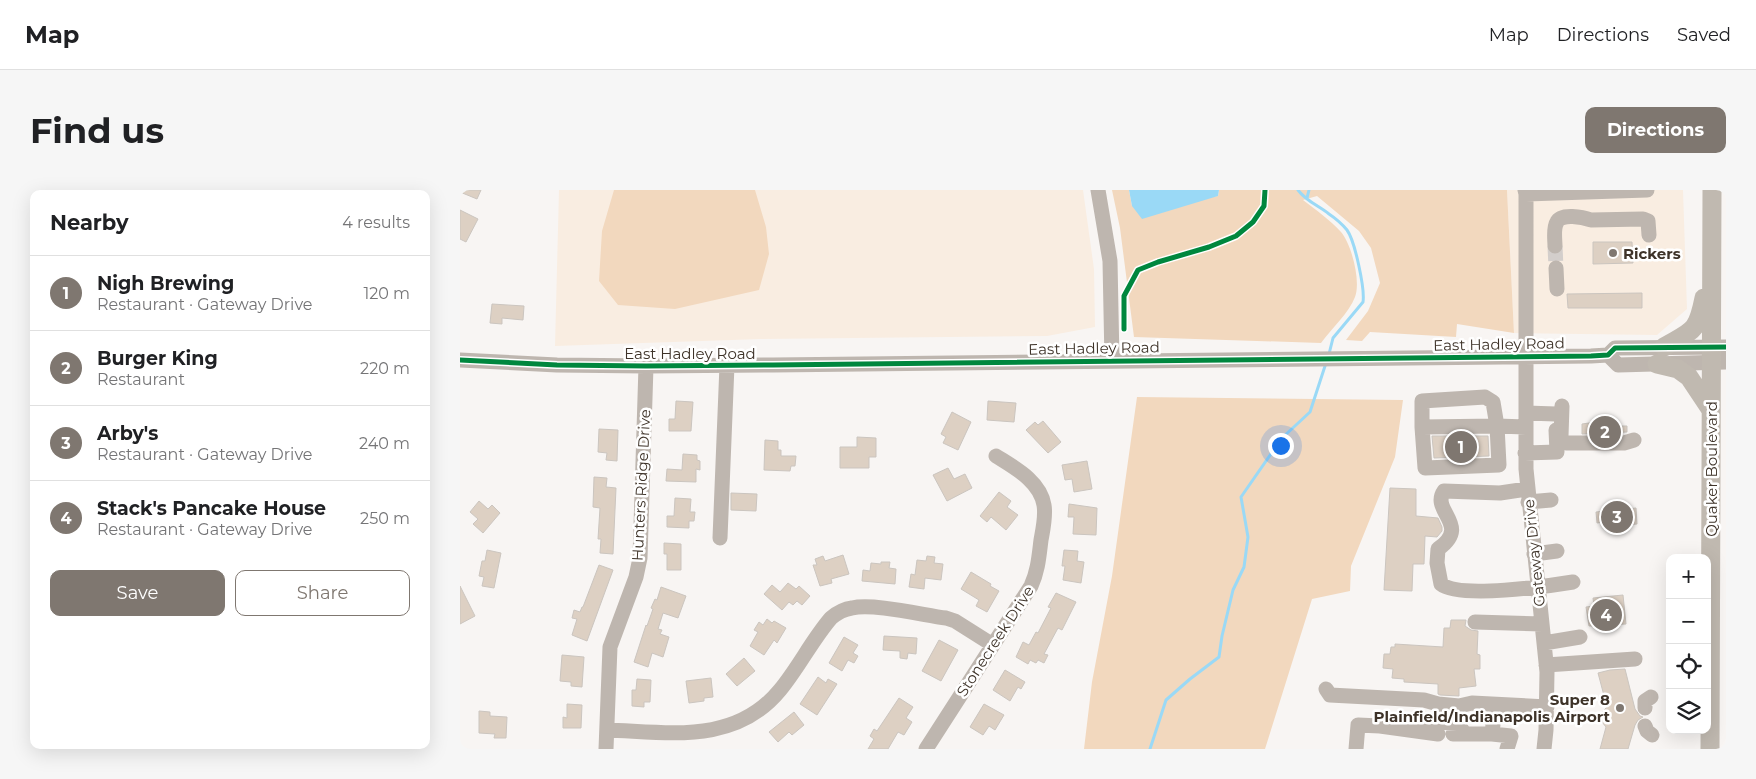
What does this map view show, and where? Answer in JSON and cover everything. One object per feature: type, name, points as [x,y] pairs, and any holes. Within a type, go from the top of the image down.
[{"type":"main road","name":"Quaker Boulevard","points":[[1710,749],[1711,410],[1719,354],[1712,258],[1712,190]]},
{"type":"main road","points":[[1711,410],[1689,377],[1661,355],[1690,332],[1699,322],[1712,258]]},
{"type":"street","points":[[1098,190],[1110,262],[1112,361]]},
{"type":"street","points":[[1526,192],[1647,190]]},
{"type":"street","name":"Gateway Drive","points":[[1526,192],[1525,453],[1527,495],[1546,665],[1547,708],[1544,749]]},
{"type":"street","points":[[1555,246],[1556,224],[1563,218],[1582,217],[1590,220],[1643,219],[1648,221],[1649,234]]},
{"type":"street","points":[[1556,268],[1557,289]]},
{"type":"street","name":"East Hadley Road","points":[[460,360],[557,365],[646,366],[1608,355],[1618,365],[1661,355],[1719,354]]},
{"type":"street","points":[[720,538],[726,365]]},
{"type":"street","name":"Hunters Ridge Drive","points":[[606,749],[610,647],[636,577],[640,558],[646,366]]},
{"type":"street","points":[[1485,397],[1493,402],[1497,426],[1499,465],[1425,468],[1422,401],[1485,397]]},
{"type":"street","points":[[1422,428],[1497,426],[1526,420],[1563,407]]},
{"type":"street","points":[[1563,407],[1561,436],[1566,443],[1624,443],[1634,440]]},
{"type":"street","points":[[1525,453],[1557,452],[1563,407]]},
{"type":"street","name":"Stonecreek Drive","points":[[926,749],[1034,579],[1038,564],[1044,514],[1042,497],[1034,483],[1027,476],[996,456]]},
{"type":"street","points":[[1551,500],[1527,495],[1444,491],[1441,496],[1440,511],[1449,516],[1450,538],[1446,543],[1438,543],[1439,577],[1441,584],[1445,588],[1495,591],[1538,588],[1573,582]]},
{"type":"street","points":[[1534,554],[1557,551]]},
{"type":"street","points":[[607,730],[702,732],[725,727],[737,722],[773,698],[827,622],[837,614],[852,608],[873,608],[946,618],[955,621],[993,645]]},
{"type":"street","points":[[1475,622],[1499,629],[1506,622],[1542,624]]},
{"type":"street","points":[[1544,643],[1580,637]]},
{"type":"street","points":[[1546,665],[1635,659]]},
{"type":"street","points":[[1326,689],[1330,695],[1431,698],[1445,705],[1459,706],[1465,700],[1494,705],[1547,708]]},
{"type":"street","points":[[1492,734],[1494,705]]},
{"type":"street","points":[[1356,749],[1358,725],[1445,733],[1511,736],[1507,749]]},
{"type":"shaded area","points":[[559,190],[1083,190],[1094,269],[1095,327],[1047,336],[761,339],[555,346]]},
{"type":"shaded area","points":[[614,190],[755,190],[766,227],[769,254],[759,290],[675,309],[618,305],[599,281],[602,231]]},
{"type":"shaded area","points":[[1112,190],[1129,190],[1132,206],[1218,196],[1219,190],[1507,190],[1514,333],[1457,324],[1456,337],[1370,332],[1362,341],[1346,340],[1368,311],[1380,283],[1371,248],[1359,231],[1317,196],[1303,200],[1332,223],[1345,238],[1352,254],[1357,282],[1357,290],[1352,303],[1321,343],[1134,337],[1120,228]]},
{"type":"shaded area","points":[[1507,190],[1683,190],[1687,309],[1657,335],[1514,333]]},
{"type":"shaded area","points":[[1137,397],[1403,400],[1395,457],[1351,566],[1350,591],[1312,599],[1265,749],[1084,749],[1092,682],[1112,576]]},
{"type":"water","points":[[1129,190],[1219,190],[1218,196],[1142,219],[1132,206]]},
{"type":"building","points":[[460,190],[481,190],[477,199],[460,192]]},
{"type":"building","points":[[460,210],[478,219],[466,242],[460,239]]},
{"type":"building","name":"Rickers","points":[[1593,242],[1632,242],[1633,263],[1593,264]]},
{"type":"building","name":"Rickers","points":[[1642,293],[1642,308],[1568,308],[1567,294]]},
{"type":"building","points":[[492,304],[524,306],[523,320],[502,318],[502,324],[490,323]]},
{"type":"building","points":[[676,401],[693,402],[691,431],[669,431],[669,419],[675,419]]},
{"type":"building","points":[[988,401],[1016,403],[1014,422],[987,420]]},
{"type":"building","points":[[952,412],[971,422],[958,450],[943,443],[946,437],[941,434]]},
{"type":"building","points":[[1043,421],[1061,442],[1048,453],[1026,430],[1035,422],[1038,425]]},
{"type":"building","points":[[1603,421],[1603,426],[1627,426],[1627,432],[1582,434],[1582,424]]},
{"type":"building","points":[[599,429],[618,430],[617,461],[606,460],[607,453],[598,452]]},
{"type":"building","points":[[1432,436],[1488,436],[1489,456],[1434,458]]},
{"type":"building","points":[[857,437],[876,438],[876,457],[869,457],[869,468],[840,468],[840,447],[857,447]]},
{"type":"building","points":[[765,440],[778,441],[778,450],[781,450],[781,456],[796,456],[795,466],[791,466],[790,471],[764,470]]},
{"type":"building","points":[[683,454],[697,455],[697,460],[700,461],[700,470],[696,469],[696,482],[666,481],[667,469],[682,470]]},
{"type":"building","points":[[1087,461],[1092,489],[1074,492],[1072,479],[1065,480],[1062,465]]},
{"type":"building","points":[[948,468],[954,479],[965,474],[972,488],[947,501],[933,475]]},
{"type":"building","points":[[594,477],[607,478],[606,487],[616,488],[613,554],[600,553],[601,539],[598,539],[600,508],[593,507]]},
{"type":"building","points":[[1390,488],[1416,489],[1416,516],[1438,518],[1442,527],[1442,531],[1437,537],[1425,536],[1424,564],[1413,564],[1412,591],[1384,590]]},
{"type":"building","points":[[999,492],[1011,501],[1007,507],[1018,515],[1006,530],[991,517],[987,522],[980,516]]},
{"type":"building","points":[[731,493],[757,494],[756,511],[731,510]]},
{"type":"building","points":[[675,498],[691,499],[690,512],[695,512],[694,521],[689,521],[689,528],[667,527],[667,516],[674,516]]},
{"type":"building","points":[[479,501],[488,509],[492,505],[500,513],[483,533],[473,524],[478,519],[470,512]]},
{"type":"building","points":[[1069,504],[1097,508],[1096,535],[1073,534],[1074,517],[1068,517]]},
{"type":"building","points":[[1636,508],[1637,524],[1604,527],[1604,522],[1597,523],[1596,512]]},
{"type":"building","points":[[664,543],[681,544],[681,570],[667,570],[667,554],[664,554]]},
{"type":"building","points":[[487,550],[501,553],[494,588],[482,586],[484,577],[479,576],[482,561],[485,561]]},
{"type":"building","points":[[1064,550],[1078,551],[1077,561],[1084,562],[1081,583],[1063,580],[1065,566],[1062,566]]},
{"type":"building","points":[[843,555],[849,574],[831,579],[832,583],[820,586],[813,565],[817,565],[815,559],[823,556],[825,561]]},
{"type":"building","points":[[927,556],[935,557],[934,563],[943,564],[941,580],[925,578],[924,589],[909,587],[911,574],[915,575],[917,560],[926,561]]},
{"type":"building","points":[[881,562],[890,562],[889,568],[896,569],[895,584],[862,581],[863,570],[870,571],[871,563],[881,564]]},
{"type":"building","points":[[599,565],[613,570],[587,641],[572,635],[577,619],[572,618],[574,610],[580,612],[583,607]]},
{"type":"building","points":[[971,572],[999,591],[987,612],[976,606],[979,600],[961,589]]},
{"type":"building","points":[[788,583],[796,589],[799,586],[810,596],[802,605],[797,601],[793,605],[789,602],[782,610],[764,594],[772,585],[780,592]]},
{"type":"building","points":[[460,586],[475,616],[460,624]]},
{"type":"building","points":[[661,587],[686,596],[678,618],[663,613],[658,629],[662,630],[660,634],[669,637],[663,657],[652,653],[648,667],[634,662],[653,609],[651,608],[655,599],[657,600]]},
{"type":"building","points":[[1056,593],[1076,602],[1062,630],[1058,628],[1044,654],[1048,655],[1044,663],[1038,660],[1036,663],[1030,660],[1028,664],[1016,657],[1023,642],[1029,645],[1036,632],[1038,633],[1051,608],[1048,607]]},
{"type":"building","points":[[1623,595],[1626,624],[1589,626],[1586,607],[1594,606],[1593,598]]},
{"type":"building","points":[[767,619],[786,628],[777,643],[774,640],[764,655],[750,646],[758,632],[754,630],[759,622],[763,625]]},
{"type":"building","points":[[1451,620],[1466,620],[1465,626],[1471,630],[1478,631],[1477,654],[1480,655],[1480,669],[1474,669],[1476,686],[1459,688],[1459,696],[1440,695],[1438,694],[1438,684],[1404,682],[1404,679],[1392,678],[1393,669],[1383,668],[1384,654],[1390,654],[1391,647],[1395,647],[1395,644],[1443,647],[1444,628],[1450,628]]},
{"type":"building","points":[[884,636],[917,638],[916,654],[908,653],[907,659],[900,658],[900,651],[883,650]]},
{"type":"building","points":[[844,637],[858,645],[853,653],[858,656],[854,663],[848,660],[842,671],[829,663]]},
{"type":"building","points":[[939,640],[958,650],[941,681],[922,671]]},
{"type":"building","points":[[562,655],[584,657],[582,687],[571,686],[571,682],[560,681]]},
{"type":"building","points":[[744,658],[755,671],[737,686],[726,674]]},
{"type":"building","name":"Super 8 Plainfield/Indianapolis Airport","points":[[1625,669],[1635,709],[1643,717],[1635,725],[1628,749],[1600,749],[1606,727],[1602,722],[1602,712],[1607,707],[1598,673]]},
{"type":"building","points":[[1005,670],[1025,682],[1021,689],[1018,687],[1010,701],[993,690]]},
{"type":"building","points":[[818,677],[826,683],[828,679],[837,684],[817,715],[800,704]]},
{"type":"building","points":[[711,678],[713,697],[704,698],[704,701],[689,703],[686,681]]},
{"type":"building","points":[[637,679],[651,680],[650,702],[644,702],[644,707],[632,706],[632,690],[636,690]]},
{"type":"building","points":[[899,698],[913,707],[906,718],[912,722],[904,735],[898,732],[888,749],[868,749],[874,739],[870,736],[874,729],[877,731]]},
{"type":"building","points":[[567,704],[582,705],[581,728],[563,728],[563,717],[567,718]]},
{"type":"building","points":[[984,704],[1004,715],[995,730],[989,726],[983,735],[970,727]]},
{"type":"building","points":[[479,711],[490,712],[490,716],[507,717],[506,738],[494,738],[495,734],[479,733]]},
{"type":"building","points":[[794,712],[804,725],[792,735],[789,732],[778,742],[769,732]]},
{"type":"waterway","points":[[1298,190],[1336,219],[1347,230],[1353,244],[1361,276],[1363,302],[1333,338],[1329,354]]},
{"type":"waterway","points":[[1307,198],[1309,190]]},
{"type":"waterway","points":[[1150,749],[1166,700],[1219,657],[1233,590],[1244,567],[1248,537],[1241,497],[1282,438],[1310,412],[1326,363]]},
{"type":"tunnel","points":[[1555,246],[1556,268]]},
{"type":"cycle path","points":[[1124,329],[1124,296],[1138,270],[1209,247],[1236,236],[1253,222],[1264,206],[1265,190]]},
{"type":"cycle path","points":[[460,360],[557,365],[773,365],[1591,356],[1608,355],[1615,348],[1726,347]]},
{"type":"place","name":"Rickers","points":[[1613,253]]},
{"type":"place","name":"Burger King","points":[[1605,432]]},
{"type":"place","name":"Nigh Brewing","points":[[1461,447]]},
{"type":"place","name":"Arby's","points":[[1617,517]]},
{"type":"place","name":"Stack's Pancake House","points":[[1606,615]]},
{"type":"place","name":"Super 8 Plainfield/Indianapolis Airport","points":[[1620,708]]}]
